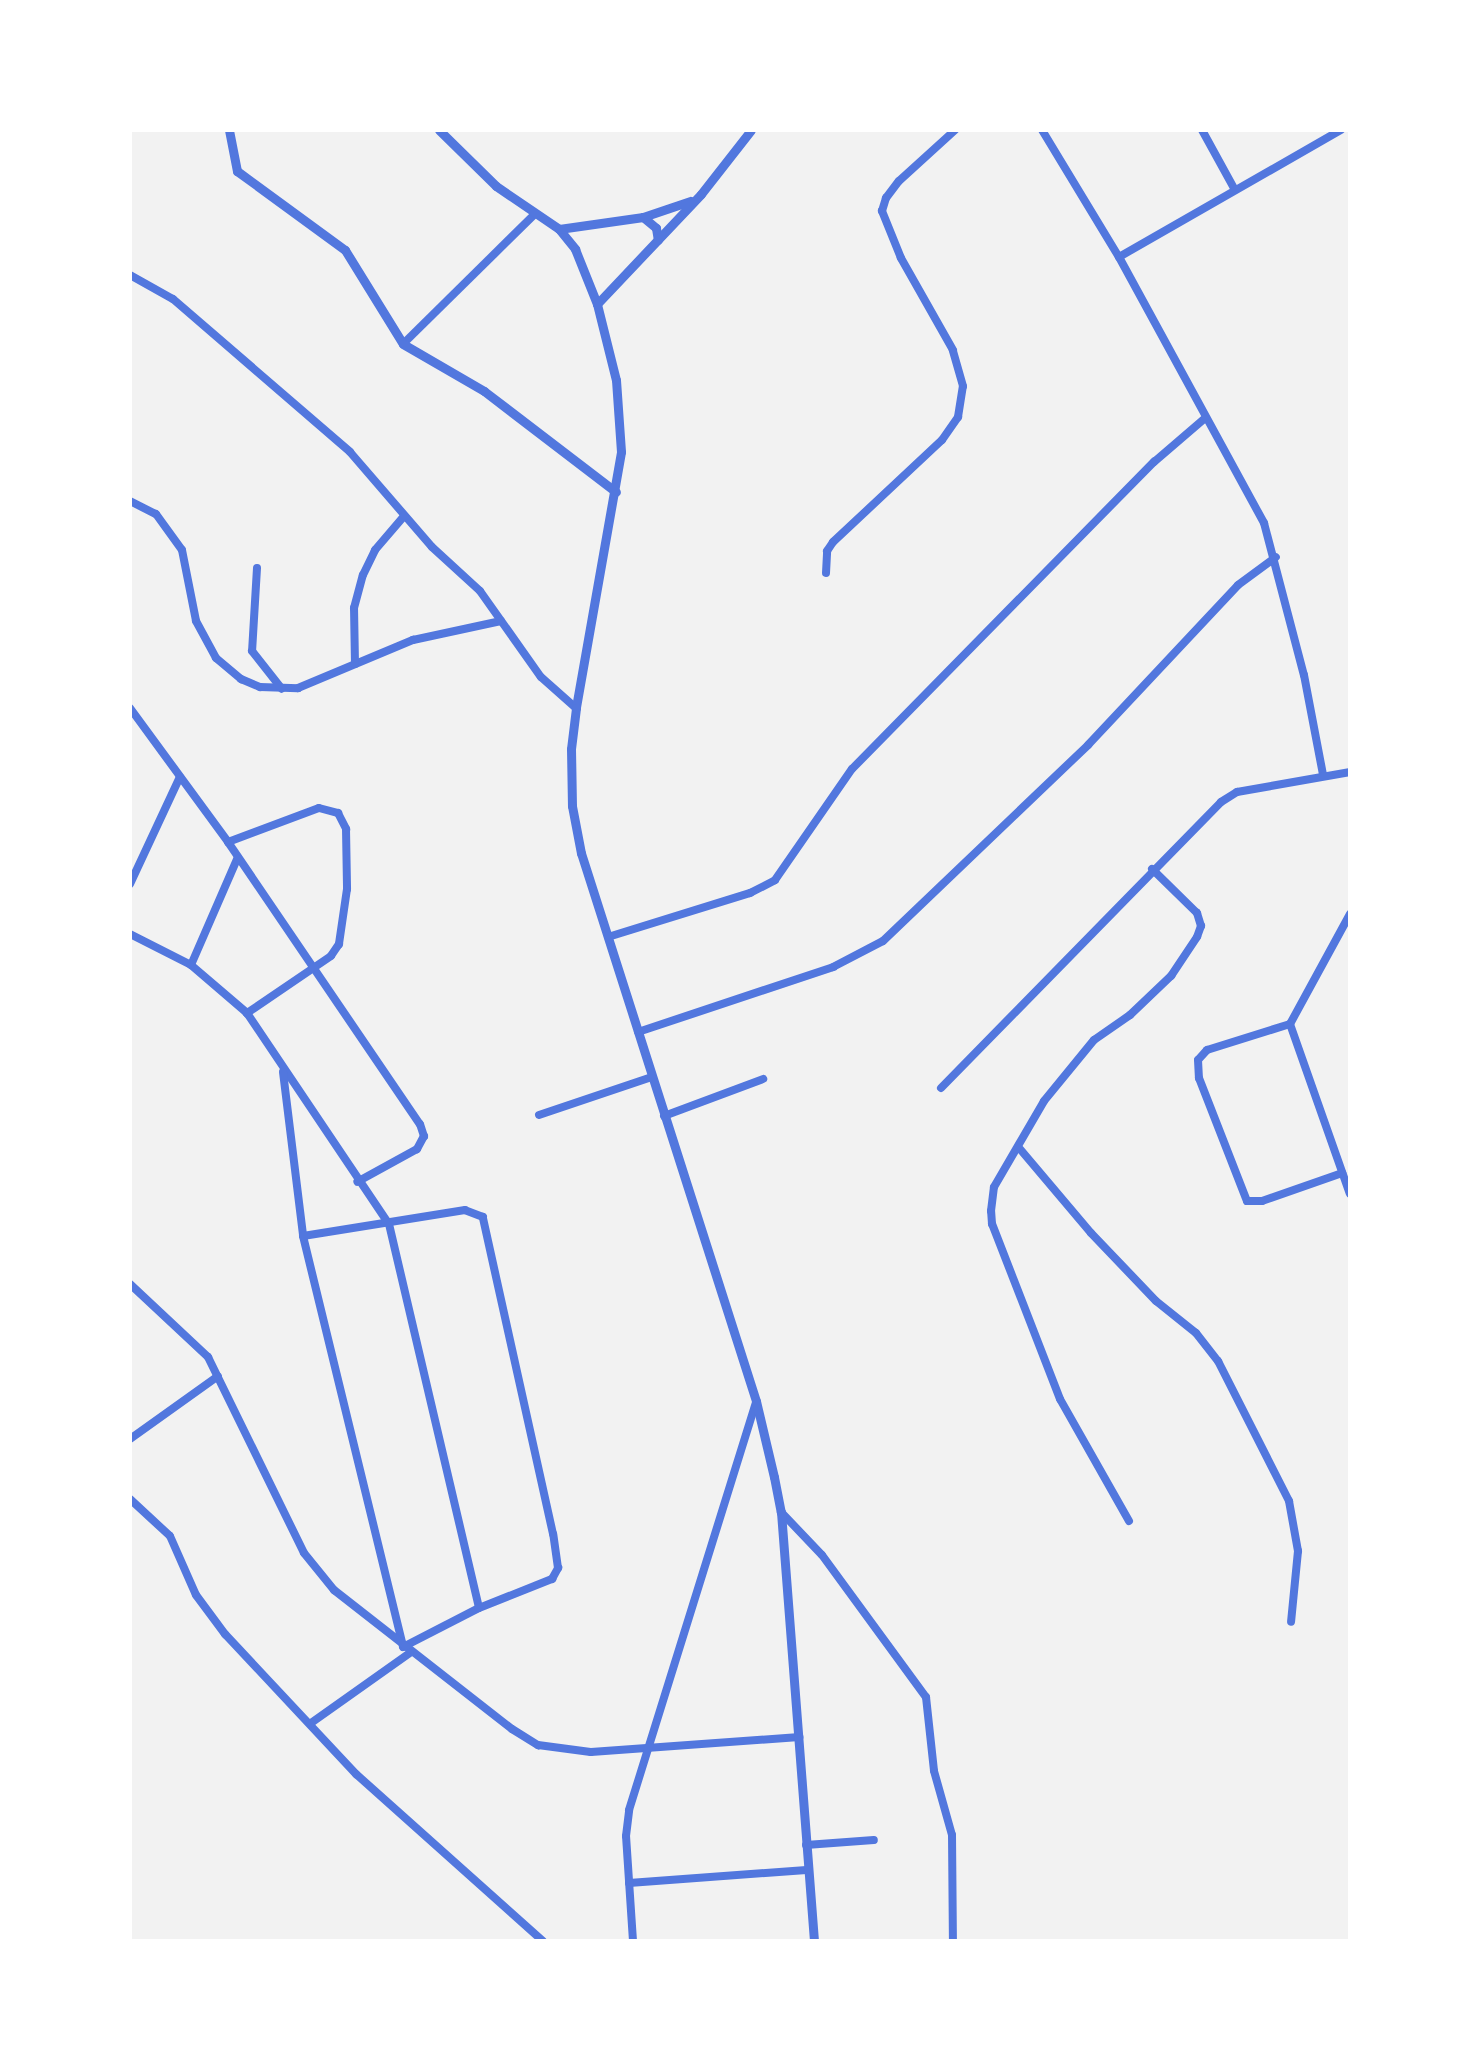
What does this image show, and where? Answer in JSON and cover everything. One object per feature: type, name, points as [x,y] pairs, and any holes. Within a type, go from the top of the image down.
[{"type":"street","points":[[228,130],[237,171],[346,250],[403,344],[484,391],[616,492]]},
{"type":"street","points":[[439,130],[459,154],[559,229],[583,264],[597,304],[621,415],[616,492],[576,708],[570,782],[581,853],[756,1401],[781,1512],[814,1941]]},
{"type":"street","points":[[597,304],[701,194],[752,130]]},
{"type":"street","points":[[826,573],[827,551],[832,542],[942,440],[958,416],[963,386],[953,350],[901,258],[882,211],[899,181],[954,130]]},
{"type":"street","points":[[1042,130],[1120,257],[1264,523],[1276,557],[1323,775]]},
{"type":"street","points":[[1202,130],[1235,190]]},
{"type":"street","points":[[1120,257],[1341,130]]},
{"type":"street","points":[[559,229],[643,217],[677,208],[701,194]]},
{"type":"street","points":[[403,344],[536,214]]},
{"type":"street","points":[[643,217],[656,228],[658,240]]},
{"type":"street","points":[[130,274],[173,299],[359,461],[404,516],[480,591],[541,677],[576,708]]},
{"type":"street","points":[[608,937],[750,893],[775,880],[852,769],[1154,462],[1204,418]]},
{"type":"street","points":[[130,501],[156,514],[177,540],[190,577],[196,621],[216,658],[242,679],[282,689],[313,684],[413,640],[502,621]]},
{"type":"street","points":[[354,664],[354,608],[364,575],[375,550],[404,516]]},
{"type":"street","points":[[638,1032],[833,966],[882,941],[1088,745],[1238,585],[1276,557]]},
{"type":"street","points":[[257,568],[252,651],[282,689]]},
{"type":"street","points":[[130,708],[228,842],[414,1114],[424,1136],[411,1154],[358,1182]]},
{"type":"street","points":[[941,1088],[1152,869],[1229,796],[1350,772]]},
{"type":"street","points":[[130,884],[180,776]]},
{"type":"street","points":[[228,842],[318,808],[332,808],[342,819],[348,865],[344,928],[331,956],[248,1012]]},
{"type":"street","points":[[191,965],[236,859]]},
{"type":"street","points":[[1129,1521],[1060,1399],[992,1224],[994,1186],[1020,1149],[1044,1101],[1094,1040],[1130,1015],[1170,976],[1201,926],[1197,913],[1152,869]]},
{"type":"street","points":[[1342,1173],[1262,1201],[1247,1201],[1199,1078],[1198,1060],[1207,1050],[1290,1024],[1350,914]]},
{"type":"street","points":[[130,934],[191,965],[248,1012],[283,1072],[389,1224],[480,1608]]},
{"type":"street","points":[[1290,1024],[1350,1194]]},
{"type":"street","points":[[283,1072],[303,1236],[407,1650]]},
{"type":"street","points":[[539,1115],[652,1077]]},
{"type":"street","points":[[664,1116],[763,1080]]},
{"type":"street","points":[[1020,1149],[1091,1234],[1156,1300],[1196,1333],[1218,1361],[1289,1501],[1298,1551],[1291,1622]]},
{"type":"street","points":[[303,1236],[465,1210],[476,1212],[486,1222],[558,1568],[544,1584],[480,1608],[407,1650],[311,1723]]},
{"type":"street","points":[[130,1284],[199,1344],[304,1553],[334,1590],[407,1650],[538,1745],[576,1751],[646,1749],[798,1737]]},
{"type":"street","points":[[130,1440],[218,1376]]},
{"type":"street","points":[[633,1941],[628,1810],[756,1401]]},
{"type":"street","points":[[744,1447],[766,1445]]},
{"type":"street","points":[[130,1499],[170,1536],[196,1595],[225,1634],[394,1810],[543,1941]]},
{"type":"street","points":[[781,1512],[822,1555],[926,1697],[934,1771],[952,1835],[954,1941]]},
{"type":"street","points":[[806,1845],[874,1840]]},
{"type":"street","points":[[628,1883],[807,1870]]}]
